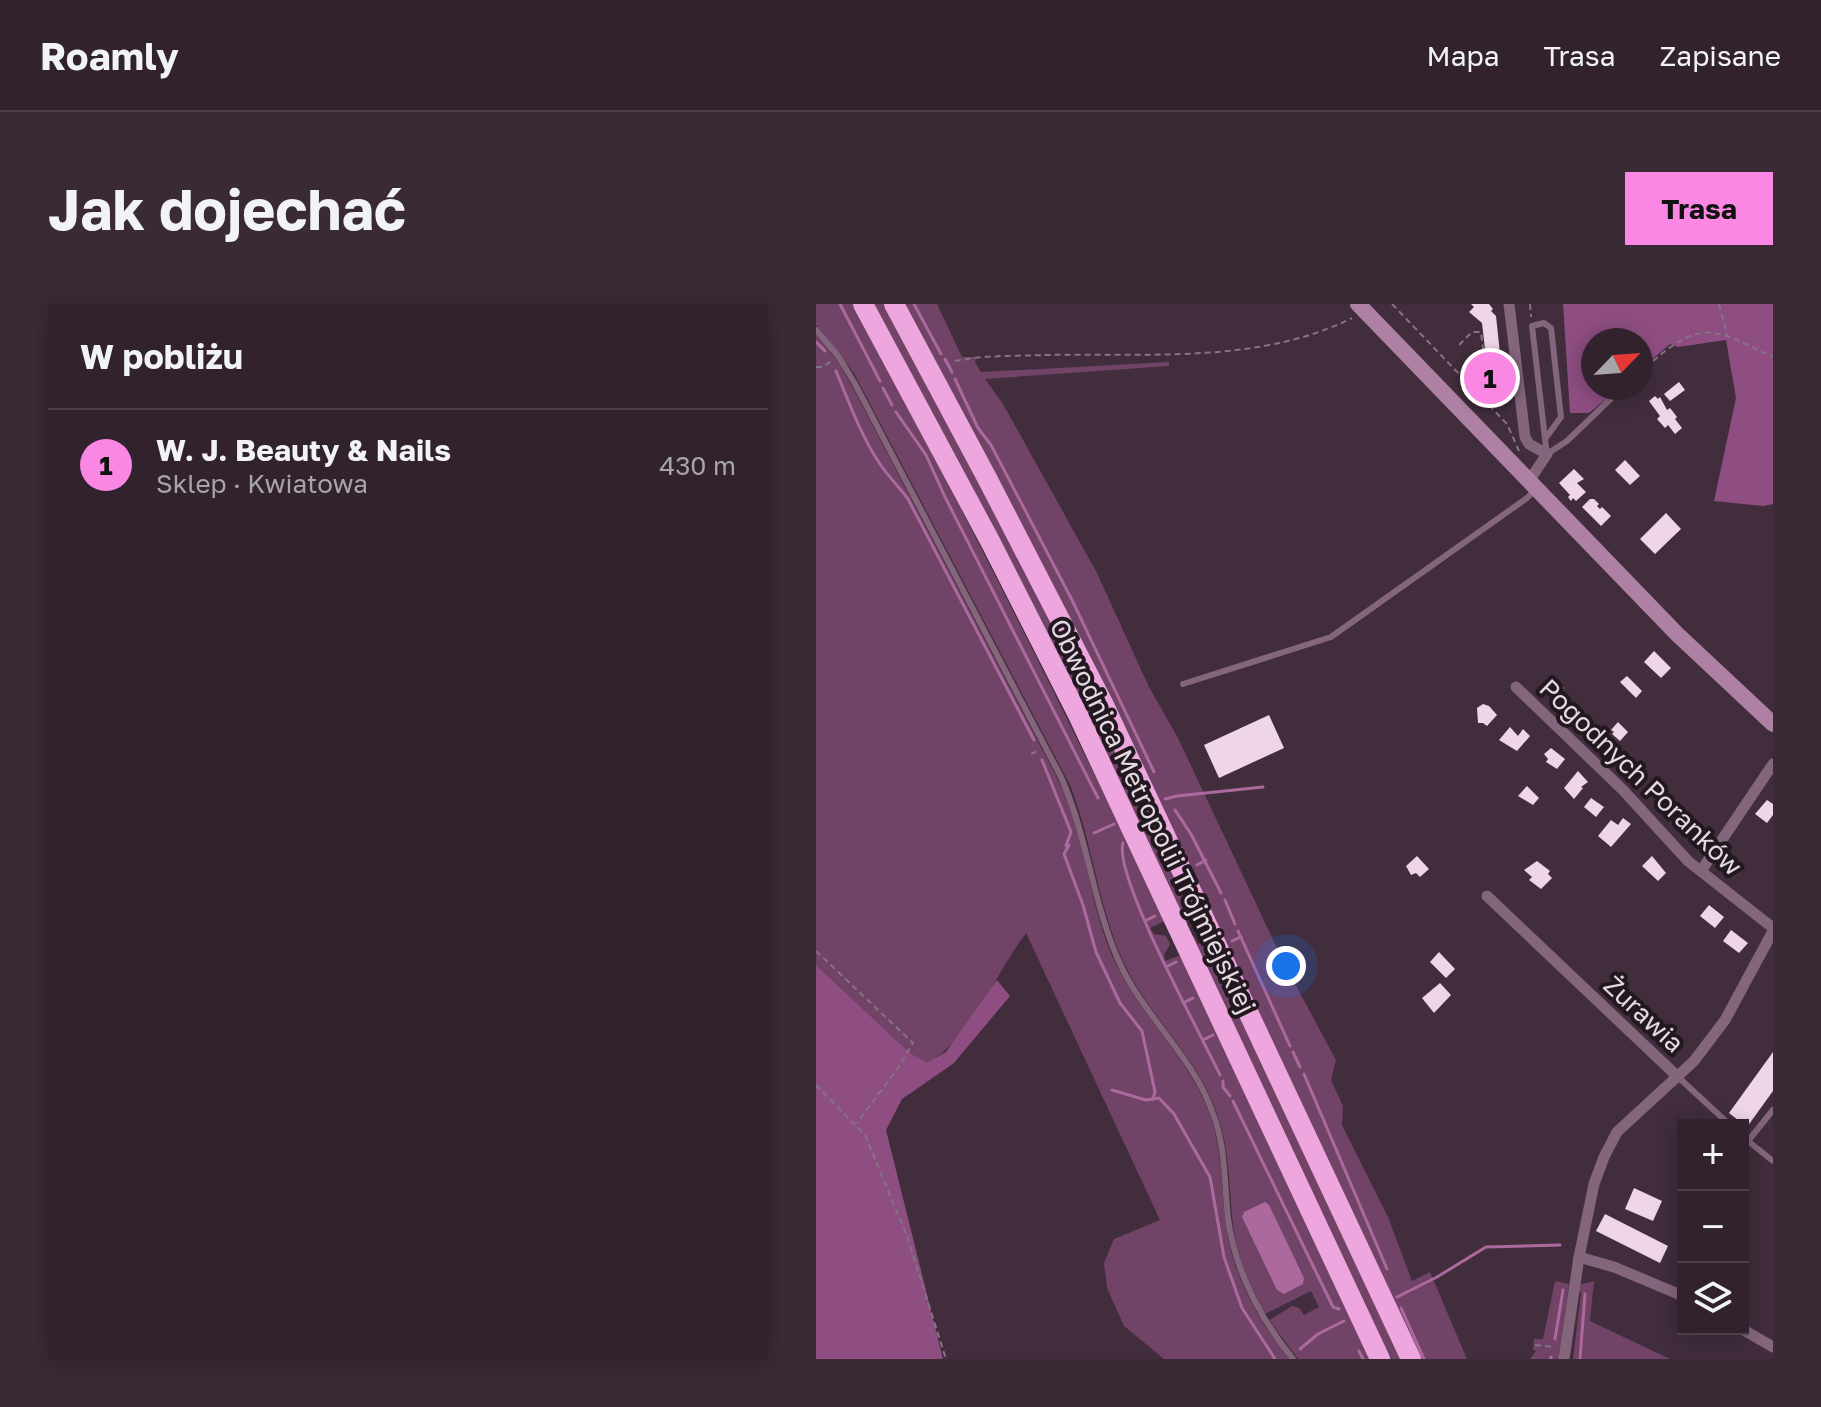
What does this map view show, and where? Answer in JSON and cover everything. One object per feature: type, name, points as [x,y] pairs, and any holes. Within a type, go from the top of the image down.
[{"type":"highway","name":"Obwodnica Metropolii Trójmiejskiej","points":[[863,304],[1078,715],[1380,1359]]},
{"type":"highway","name":"Obwodnica Metropolii Trójmiejskiej","points":[[894,304],[1058,615],[1202,912],[1411,1359]]},
{"type":"main road","points":[[1362,308],[1534,481],[1677,634],[1773,724]]},
{"type":"street","points":[[1509,304],[1525,437],[1529,444],[1547,454],[1534,481]]},
{"type":"street","name":"Pogodnych Poranków","points":[[1516,687],[1623,790],[1688,861],[1773,930]]},
{"type":"street","points":[[1701,871],[1773,764]]},
{"type":"street","name":"Żurawia","points":[[1487,896],[1678,1077],[1725,1020],[1773,930]]},
{"type":"street","points":[[1565,1354],[1579,1257],[1594,1184],[1617,1132],[1678,1077]]},
{"type":"street","points":[[1579,1257],[1614,1267],[1677,1293]]},
{"type":"street","points":[[1749,1333],[1773,1347]]},
{"type":"lane","points":[[1545,439],[1561,417],[1551,328],[1544,323],[1532,326],[1545,439],[1547,454],[1567,441],[1610,400]]},
{"type":"lane","points":[[816,330],[838,356],[854,382],[1061,777],[1075,809],[1116,956],[1135,990],[1188,1064],[1212,1111],[1225,1162],[1230,1234],[1243,1278],[1263,1319],[1293,1359]]},
{"type":"lane","points":[[1183,684],[1331,637],[1527,498],[1534,481]]},
{"type":"lane","points":[[1678,1077],[1724,1119]]},
{"type":"lane","points":[[1749,1135],[1773,1110]]},
{"type":"lane","points":[[1749,1142],[1773,1161]]},
{"type":"path","points":[[1392,304],[1507,424],[1534,481]]},
{"type":"path","points":[[1530,304],[1532,326]]},
{"type":"path","points":[[1719,304],[1728,336]]},
{"type":"path","points":[[955,361],[1033,356],[1197,354],[1310,337],[1362,308]]},
{"type":"path","points":[[1459,345],[1472,332],[1481,332],[1488,389]]},
{"type":"path","points":[[1653,362],[1673,344],[1693,333],[1728,336],[1773,357]]},
{"type":"path","points":[[816,367],[823,367],[838,356]]},
{"type":"path","points":[[1465,381],[1479,366],[1485,366]]},
{"type":"path","points":[[816,951],[913,1043],[856,1124]]},
{"type":"path","points":[[816,1085],[865,1135],[907,1236],[946,1359]]},
{"type":"path","points":[[1535,1345],[1565,1354]]},
{"type":"shaded area","points":[[816,304],[853,304],[934,457],[1052,687],[1165,921],[1150,928],[1154,934],[1166,936],[1170,944],[1164,955],[1165,961],[1181,955],[1369,1359],[1298,1359],[1269,1320],[1292,1306],[1299,1308],[1304,1315],[1319,1307],[1311,1291],[1267,1313],[1258,1302],[1242,1266],[1236,1241],[1224,1139],[1209,1093],[1147,1003],[1125,965],[1108,921],[1070,785],[854,373],[816,325]]},
{"type":"shaded area","points":[[869,304],[887,304],[1017,548],[1198,919],[1193,921],[1189,913],[1185,915],[1188,923],[1183,926]]},
{"type":"shaded area","points":[[904,304],[937,304],[962,357],[976,357],[975,362],[981,372],[1169,362],[1169,366],[985,379],[1003,404],[1097,573],[1149,687],[1178,738],[1285,965],[1336,1060],[1331,1080],[1343,1106],[1342,1125],[1388,1217],[1412,1281],[1430,1272],[1467,1359],[1418,1359]]},
{"type":"shaded area","points":[[1563,304],[1773,304],[1773,504],[1763,506],[1714,501],[1736,398],[1726,340],[1678,347],[1670,344],[1653,359],[1653,328],[1581,328],[1581,400],[1605,400],[1589,413],[1570,413]]},
{"type":"shaded area","points":[[816,335],[836,359],[852,386],[1064,791],[1101,923],[1117,966],[1191,1076],[1210,1115],[1219,1153],[1228,1237],[1239,1275],[1255,1310],[1289,1359],[1164,1359],[1124,1326],[1107,1288],[1104,1263],[1114,1239],[1160,1220],[1026,933],[971,1021],[943,1052],[927,1064],[910,1053],[816,965]]},
{"type":"shaded area","points":[[1204,932],[1402,1359],[1385,1359],[1189,939],[1194,936],[1198,944],[1202,942],[1199,934]]},
{"type":"shaded area","points":[[816,965],[910,1053],[927,1063],[946,1052],[997,980],[1010,996],[954,1063],[902,1099],[886,1130],[943,1359],[816,1359]]},
{"type":"shaded area","points":[[1265,1202],[1304,1278],[1303,1284],[1284,1294],[1277,1290],[1242,1217],[1244,1212]]},
{"type":"shaded area","points":[[1555,1281],[1569,1284],[1559,1359],[1530,1359],[1536,1351],[1533,1350],[1534,1339],[1543,1339]]},
{"type":"shaded area","points":[[1594,1281],[1590,1321],[1670,1359],[1573,1359],[1581,1294],[1577,1285]]},
{"type":"building","points":[[1471,304],[1489,304],[1496,316],[1503,382],[1489,384],[1482,323],[1469,312],[1474,307]]},
{"type":"building","points":[[1679,382],[1685,390],[1670,401],[1664,394]]},
{"type":"building","points":[[1660,397],[1667,410],[1670,408],[1677,417],[1675,419],[1682,428],[1675,434],[1668,425],[1665,428],[1657,419],[1660,416],[1649,401]]},
{"type":"building","points":[[1625,460],[1640,476],[1630,485],[1615,470]]},
{"type":"building","points":[[1574,469],[1584,479],[1577,483],[1586,492],[1576,501],[1573,498],[1571,501],[1570,495],[1559,483]]},
{"type":"building","points":[[1594,499],[1600,509],[1602,507],[1611,516],[1601,526],[1582,507]]},
{"type":"building","points":[[1666,513],[1681,529],[1655,554],[1640,539]]},
{"type":"building","points":[[1654,651],[1671,668],[1661,678],[1644,662]]},
{"type":"building","points":[[1551,675],[1564,688],[1557,695],[1544,687],[1544,682]]},
{"type":"building","points":[[1627,676],[1642,691],[1636,698],[1620,682]]},
{"type":"building","points":[[1483,704],[1497,715],[1487,726],[1478,723],[1477,708]]},
{"type":"building","points":[[1269,715],[1284,748],[1219,778],[1204,745]]},
{"type":"building","points":[[1618,722],[1628,732],[1620,741],[1611,730]]},
{"type":"building","points":[[1510,727],[1518,736],[1523,729],[1530,736],[1517,751],[1499,740]]},
{"type":"building","points":[[1551,748],[1565,759],[1557,769],[1546,762],[1548,759],[1544,754]]},
{"type":"building","points":[[1578,771],[1588,782],[1574,799],[1564,788]]},
{"type":"building","points":[[1527,786],[1539,798],[1533,805],[1518,796]]},
{"type":"building","points":[[1591,798],[1604,807],[1596,817],[1584,807]]},
{"type":"building","points":[[1767,800],[1773,804],[1773,815],[1767,823],[1755,814]]},
{"type":"building","points":[[1623,818],[1631,824],[1611,847],[1598,836],[1611,820],[1618,825]]},
{"type":"building","points":[[1417,856],[1429,869],[1420,877],[1416,873],[1411,875],[1406,866]]},
{"type":"building","points":[[1652,856],[1666,873],[1658,881],[1642,866]]},
{"type":"building","points":[[1537,861],[1550,871],[1548,874],[1552,878],[1541,889],[1529,880],[1532,877],[1524,870]]},
{"type":"building","points":[[1709,905],[1724,917],[1715,928],[1700,916]]},
{"type":"building","points":[[1731,930],[1748,943],[1739,953],[1723,941]]},
{"type":"building","points":[[1439,952],[1455,969],[1446,978],[1430,962]]},
{"type":"building","points":[[1440,983],[1451,995],[1434,1013],[1422,998]]},
{"type":"building","points":[[1773,1052],[1773,1091],[1749,1124],[1749,1119],[1737,1119],[1729,1113]]},
{"type":"building","points":[[1634,1188],[1662,1201],[1653,1221],[1625,1209]]},
{"type":"building","points":[[1605,1214],[1668,1246],[1660,1263],[1596,1231]]},
{"type":"waterway","points":[[840,304],[880,381]]},
{"type":"waterway","points":[[914,304],[941,354]]},
{"type":"waterway","points":[[816,342],[825,351]]},
{"type":"waterway","points":[[945,359],[952,372]]},
{"type":"waterway","points":[[836,371],[867,442],[908,499],[1034,740]]},
{"type":"waterway","points":[[955,379],[978,428],[991,445],[1072,600],[1154,772]]},
{"type":"waterway","points":[[883,388],[892,405]]},
{"type":"waterway","points":[[896,412],[926,455],[1098,798]]},
{"type":"waterway","points":[[1042,760],[1071,832],[1066,846]]},
{"type":"waterway","points":[[1165,799],[1263,787]]},
{"type":"waterway","points":[[1175,810],[1221,893]]},
{"type":"waterway","points":[[1094,833],[1114,824]]},
{"type":"waterway","points":[[1123,843],[1131,888],[1220,1075]]},
{"type":"waterway","points":[[1069,845],[1064,854],[1096,952],[1120,1003],[1142,1031],[1155,1092],[1153,1099]]},
{"type":"waterway","points":[[1197,865],[1206,860]]},
{"type":"waterway","points":[[1225,900],[1235,924]]},
{"type":"waterway","points":[[1145,921],[1155,916]]},
{"type":"waterway","points":[[1238,931],[1290,1046]]},
{"type":"waterway","points":[[1232,941],[1241,937]]},
{"type":"waterway","points":[[1166,967],[1176,962]]},
{"type":"waterway","points":[[1183,1003],[1193,998]]},
{"type":"waterway","points":[[1203,1040],[1213,1035]]},
{"type":"waterway","points":[[1293,1052],[1300,1067]]},
{"type":"waterway","points":[[1304,1074],[1387,1269]]},
{"type":"waterway","points":[[1223,1081],[1223,1087],[1230,1096]]},
{"type":"waterway","points":[[1112,1090],[1146,1100],[1159,1098],[1174,1114],[1210,1177],[1224,1257],[1242,1308],[1275,1359]]},
{"type":"waterway","points":[[1233,1101],[1333,1307],[1339,1309]]},
{"type":"waterway","points":[[1397,1297],[1486,1247],[1560,1245]]},
{"type":"waterway","points":[[1555,1339],[1563,1290]]},
{"type":"waterway","points":[[1580,1359],[1585,1294]]},
{"type":"waterway","points":[[1401,1308],[1424,1359]]},
{"type":"waterway","points":[[1300,1349],[1318,1334],[1344,1321]]},
{"type":"waterway","points":[[1359,1351],[1363,1359]]},
{"type":"place","name":"W. J. Beauty & Nails","points":[[1490,378]]}]
